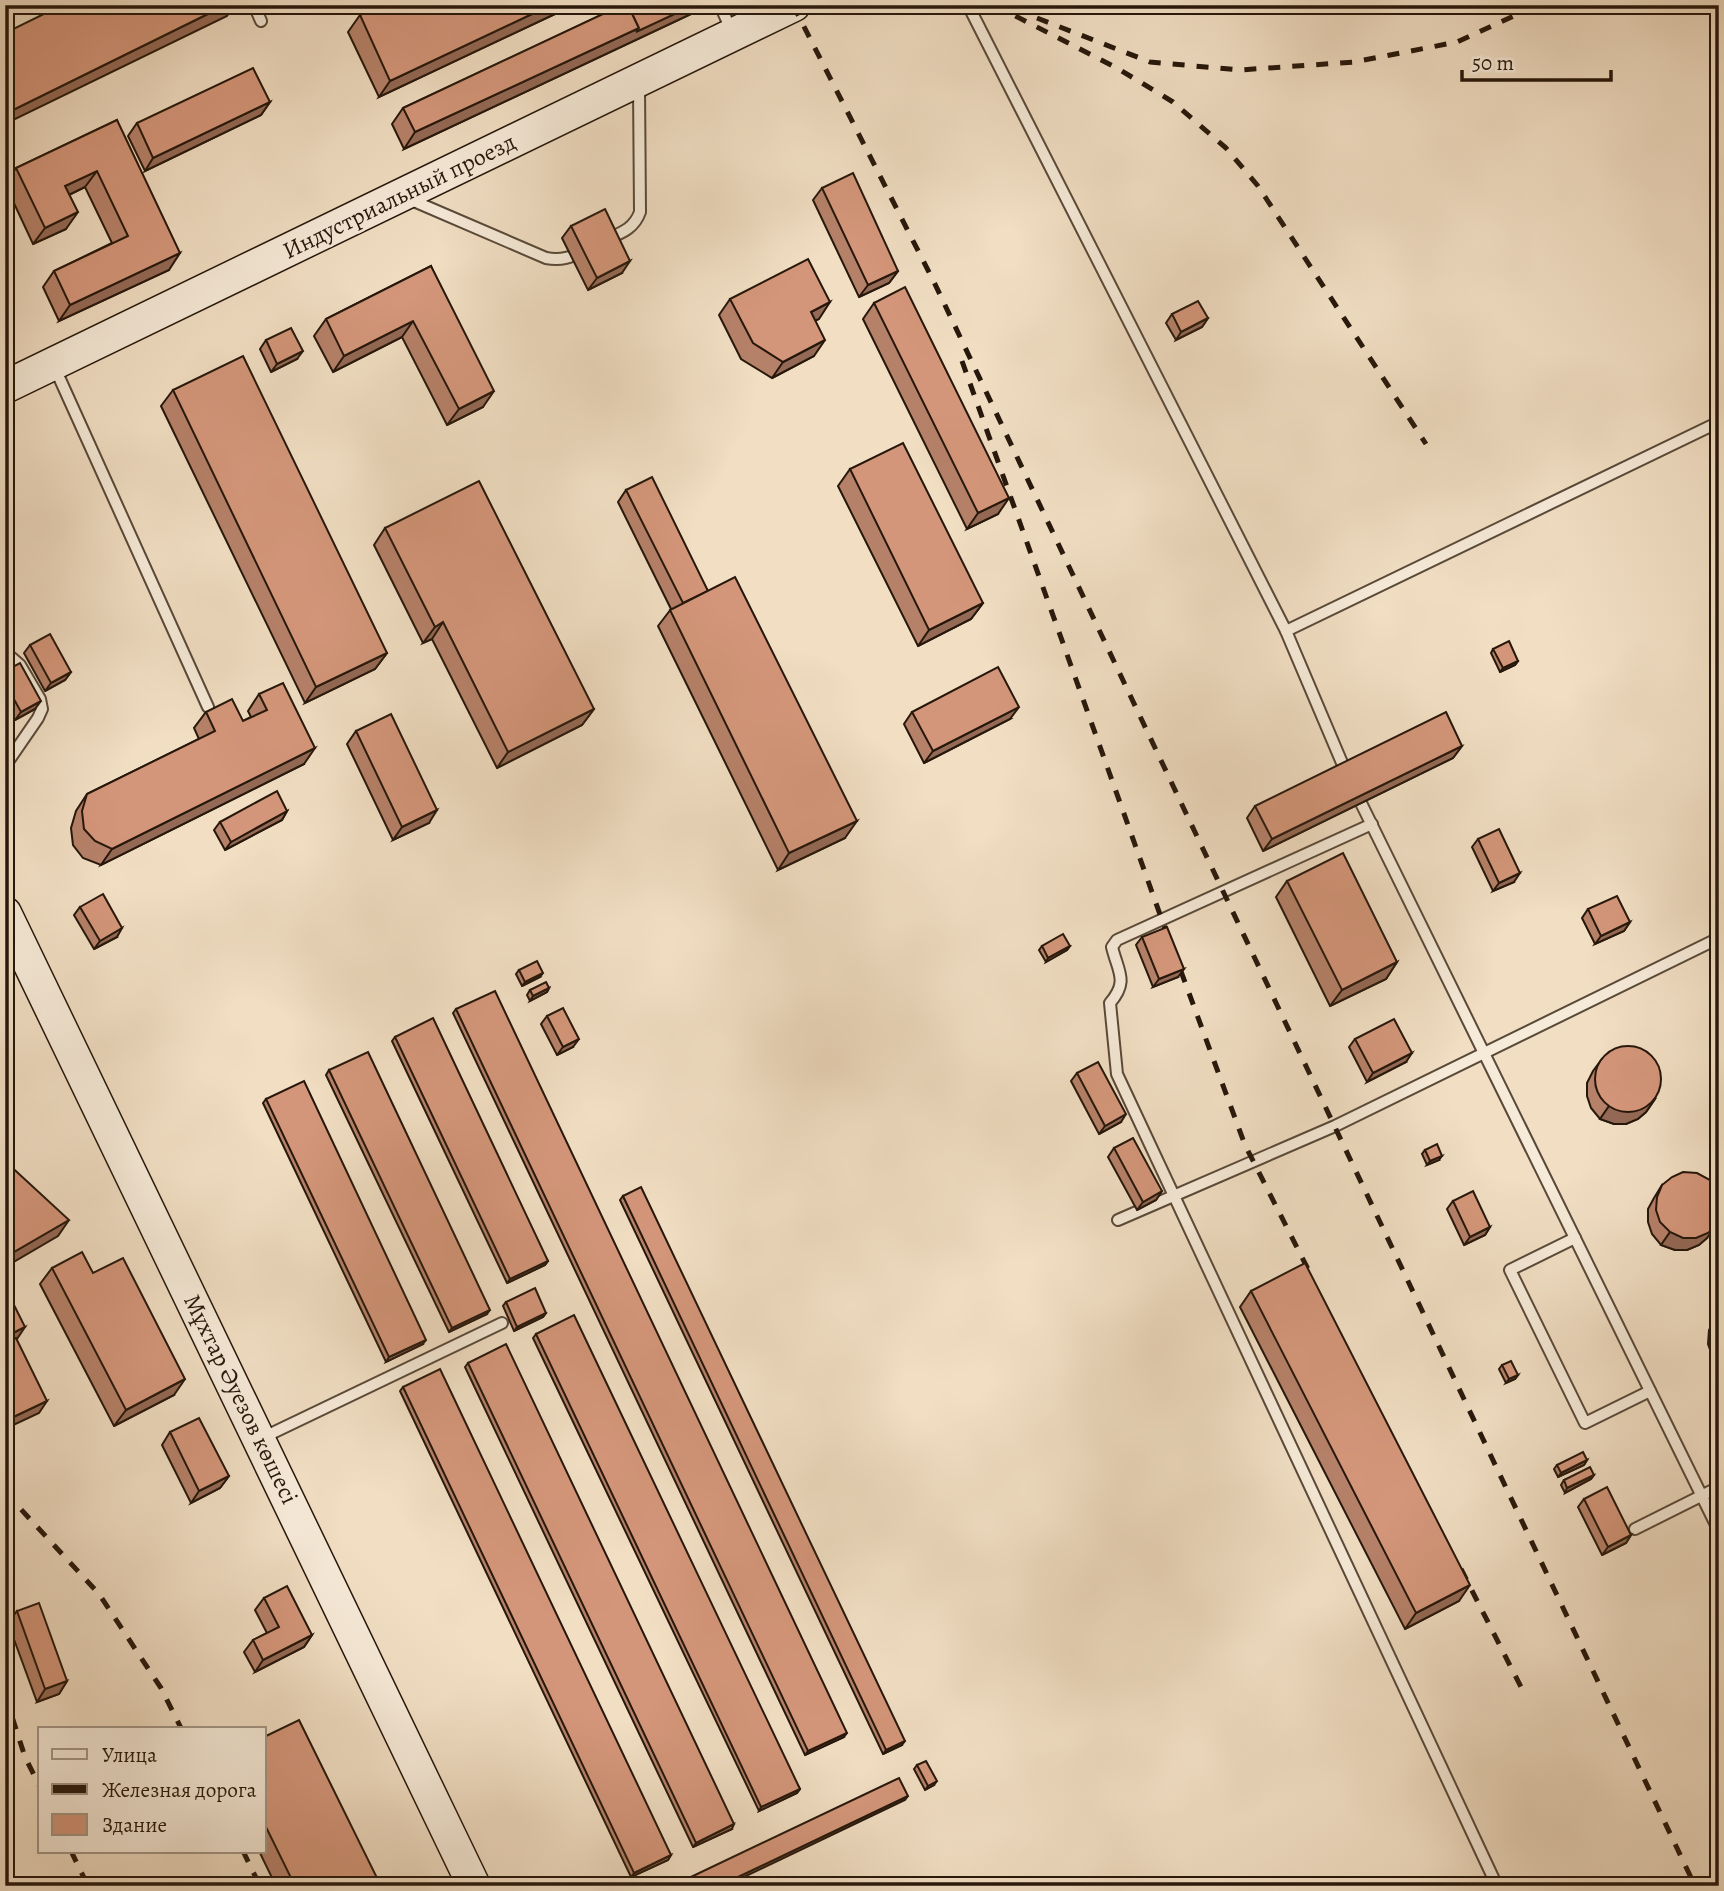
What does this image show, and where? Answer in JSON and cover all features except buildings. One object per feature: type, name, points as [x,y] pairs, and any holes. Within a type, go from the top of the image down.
[{"type":"street","name":"Индустриальный проезд","points":[[5,387],[794,5]]},
{"type":"street","name":"Мұхтар Әуезов көшесі","points":[[5,913],[474,1886]]},
{"type":"lane","points":[[254,5],[261,21]]},
{"type":"lane","points":[[720,5],[733,35]]},
{"type":"lane","points":[[968,5],[1286,631],[1345,770]]},
{"type":"lane","points":[[400,196],[546,258],[566,260],[629,229],[636,221],[641,201],[639,80]]},
{"type":"lane","points":[[53,364],[208,707]]},
{"type":"lane","points":[[1286,631],[1719,422]]},
{"type":"lane","points":[[5,656],[12,657],[20,664],[40,699],[42,709],[5,765]]},
{"type":"lane","points":[[1361,803],[1719,1531]]},
{"type":"lane","points":[[1372,824],[1117,940],[1112,947],[1121,981],[1120,992],[1110,1003],[1117,1074],[1497,1886]]},
{"type":"lane","points":[[1118,1220],[1335,1126],[1719,938]]},
{"type":"lane","points":[[1575,1238],[1510,1270],[1567,1388],[1585,1423],[1650,1391]]},
{"type":"lane","points":[[260,1439],[502,1323]]},
{"type":"lane","points":[[1635,1529],[1719,1488]]},
{"type":"railway","points":[[793,5],[934,282],[1695,1886]]},
{"type":"railway","points":[[994,5],[1117,68],[1173,102],[1226,148],[1258,186],[1426,444]]},
{"type":"railway","points":[[1037,18],[1150,62],[1240,70],[1354,62],[1457,42],[1538,5]]},
{"type":"railway","points":[[962,361],[1245,1145],[1313,1279]]},
{"type":"railway","points":[[5,1492],[99,1594],[161,1688],[180,1727]]},
{"type":"railway","points":[[1461,1569],[1522,1689]]},
{"type":"railway","points":[[5,1695],[25,1757],[38,1783]]},
{"type":"railway","points":[[72,1853],[88,1886]]},
{"type":"railway","points":[[244,1853],[260,1886]]}]
